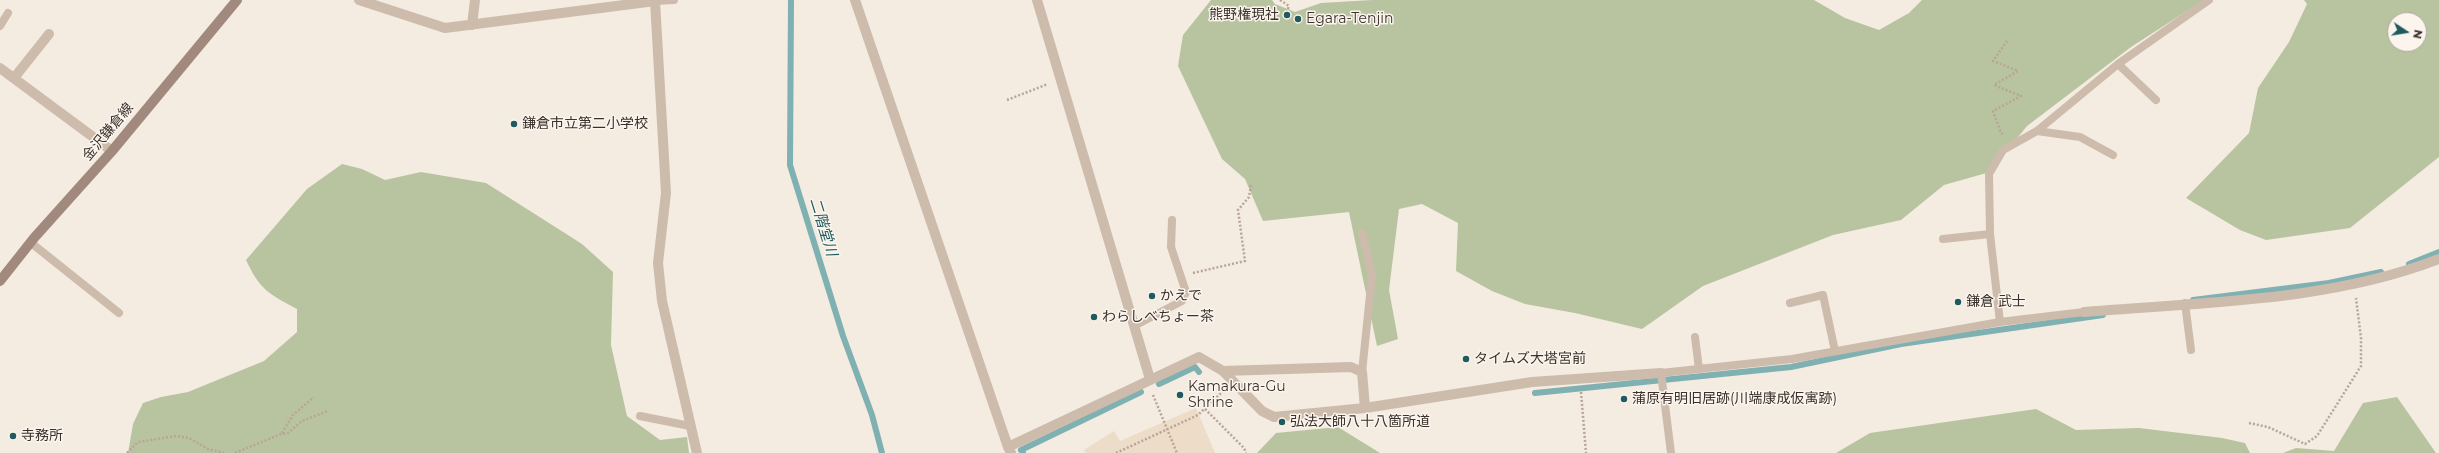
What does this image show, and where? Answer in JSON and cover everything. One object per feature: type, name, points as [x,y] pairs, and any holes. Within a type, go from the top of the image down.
[{"type":"main road","name":"金沢鎌倉線","points":[[0,281],[30,242],[112,151],[237,0]]},
{"type":"street","points":[[359,0],[445,28],[655,2],[666,193],[658,263],[662,301],[697,453]]},
{"type":"street","points":[[472,25],[475,0]]},
{"type":"street","points":[[855,0],[1010,450],[1150,379],[1199,357],[1223,371],[1262,411],[1274,417],[1365,408],[1532,382],[1580,380],[1661,373]]},
{"type":"street","points":[[1037,0],[1150,379]]},
{"type":"street","points":[[14,78],[49,34]]},
{"type":"street","points":[[0,68],[112,151]]},
{"type":"street","points":[[2084,312],[2354,285],[2401,274],[2439,259]]},
{"type":"street","points":[[1223,371],[1351,367],[1362,372],[1365,408]]},
{"type":"lane","points":[[655,2],[674,0]]},
{"type":"lane","points":[[2000,322],[1990,234],[1989,174],[2003,150],[2037,131],[2118,64],[2209,0]]},
{"type":"lane","points":[[0,26],[8,13]]},
{"type":"lane","points":[[2118,64],[2156,100]]},
{"type":"lane","points":[[2037,131],[2080,137],[2113,155]]},
{"type":"lane","points":[[1134,326],[1182,301],[1186,292],[1171,247],[1172,220]]},
{"type":"lane","points":[[1362,233],[1372,276],[1362,372]]},
{"type":"lane","points":[[1943,239],[1990,234]]},
{"type":"lane","points":[[30,242],[118,313]]},
{"type":"lane","points":[[1790,303],[1823,295],[1835,351]]},
{"type":"lane","points":[[2185,303],[2191,350]]},
{"type":"lane","points":[[1672,453],[1661,373],[1792,359],[2000,322],[2084,312]]},
{"type":"lane","points":[[1695,337],[1699,369]]},
{"type":"lane","points":[[640,416],[690,426]]},
{"type":"path","points":[[1280,0],[1289,6],[1287,12]]},
{"type":"path","points":[[2007,41],[1993,61],[2018,71],[1994,85],[2021,96],[1994,110],[1993,114],[2001,133],[2017,133],[2024,138]]},
{"type":"path","points":[[1007,100],[1061,79]]},
{"type":"path","points":[[1181,277],[1245,262],[1238,210],[1249,197],[1251,185]]},
{"type":"path","points":[[2249,423],[2268,427],[2305,444],[2317,436],[2362,366],[2361,338],[2354,285]]},
{"type":"path","points":[[1150,379],[1149,385],[1177,453]]},
{"type":"path","points":[[1580,380],[1586,453]]},
{"type":"path","points":[[1116,453],[1198,415],[1221,393]]},
{"type":"path","points":[[281,434],[293,415],[314,397]]},
{"type":"path","points":[[1205,408],[1244,448],[1246,453]]},
{"type":"path","points":[[235,453],[281,434],[288,433],[302,421],[328,411]]},
{"type":"path","points":[[128,453],[138,442],[176,436],[189,438],[208,449],[223,453]]},
{"type":"path","points":[[1124,449],[1126,453]]},
{"type":"green space","points":[[1211,0],[1272,0],[1275,4],[1295,12],[1321,3],[1372,0],[1814,0],[1845,18],[1879,30],[1909,13],[1922,0],[2204,0],[2131,47],[2027,126],[1990,172],[1944,185],[1901,220],[1833,235],[1703,286],[1642,329],[1575,313],[1525,304],[1492,291],[1456,271],[1458,223],[1422,204],[1399,209],[1389,290],[1398,339],[1377,346],[1349,212],[1263,221],[1245,179],[1222,159],[1178,66],[1183,35]]},
{"type":"green space","points":[[2304,0],[2439,0],[2439,157],[2350,228],[2266,240],[2240,230],[2186,198],[2249,133],[2258,88],[2289,42],[2307,4]]},
{"type":"green space","points":[[342,164],[362,169],[385,180],[421,172],[486,183],[582,244],[613,272],[611,345],[627,416],[660,440],[687,437],[689,453],[128,453],[133,424],[143,403],[161,397],[188,392],[264,361],[297,332],[297,309],[266,290],[256,278],[246,260],[307,189]]},
{"type":"green space","points":[[2397,397],[2436,453],[2283,453],[2296,448],[2334,451],[2363,403]]},
{"type":"green space","points":[[2036,409],[2076,430],[2139,428],[2222,438],[2245,443],[2250,453],[1836,453],[1870,433]]},
{"type":"green space","points":[[1338,427],[1380,453],[1257,453],[1276,433]]},
{"type":"shaded area","points":[[1196,408],[1215,453],[1086,453],[1084,450],[1114,431],[1120,441]]},
{"type":"waterway","name":"二階堂川","points":[[791,0],[790,165],[843,336],[872,415],[882,453]]},
{"type":"waterway","points":[[2409,264],[2439,252]]},
{"type":"waterway","points":[[2193,300],[2329,283],[2381,272]]},
{"type":"waterway","points":[[1535,393],[1791,367],[1901,344],[2103,315]]},
{"type":"waterway","points":[[1159,384],[1195,367],[1199,372]]},
{"type":"waterway","points":[[1023,453],[1021,450],[1141,392]]},
{"type":"place","name":"熊野権現社","points":[[1287,15]]},
{"type":"place","name":"Egara-Tenjin","points":[[1298,19]]},
{"type":"place","name":"鎌倉市立第二小学校","points":[[514,124]]},
{"type":"place","name":"かえで","points":[[1152,296]]},
{"type":"place","name":"鎌倉 武士","points":[[1958,302]]},
{"type":"place","name":"わらしべちょー茶","points":[[1094,317]]},
{"type":"place","name":"タイムズ大塔宮前","points":[[1466,359]]},
{"type":"place","name":"Kamakura-Gu Shrine","points":[[1180,395]]},
{"type":"place","name":"蒲原有明旧居跡(川端康成仮寓跡)","points":[[1624,399]]},
{"type":"place","name":"弘法大師八十八箇所道","points":[[1282,422]]},
{"type":"place","name":"寺務所","points":[[13,436]]}]
